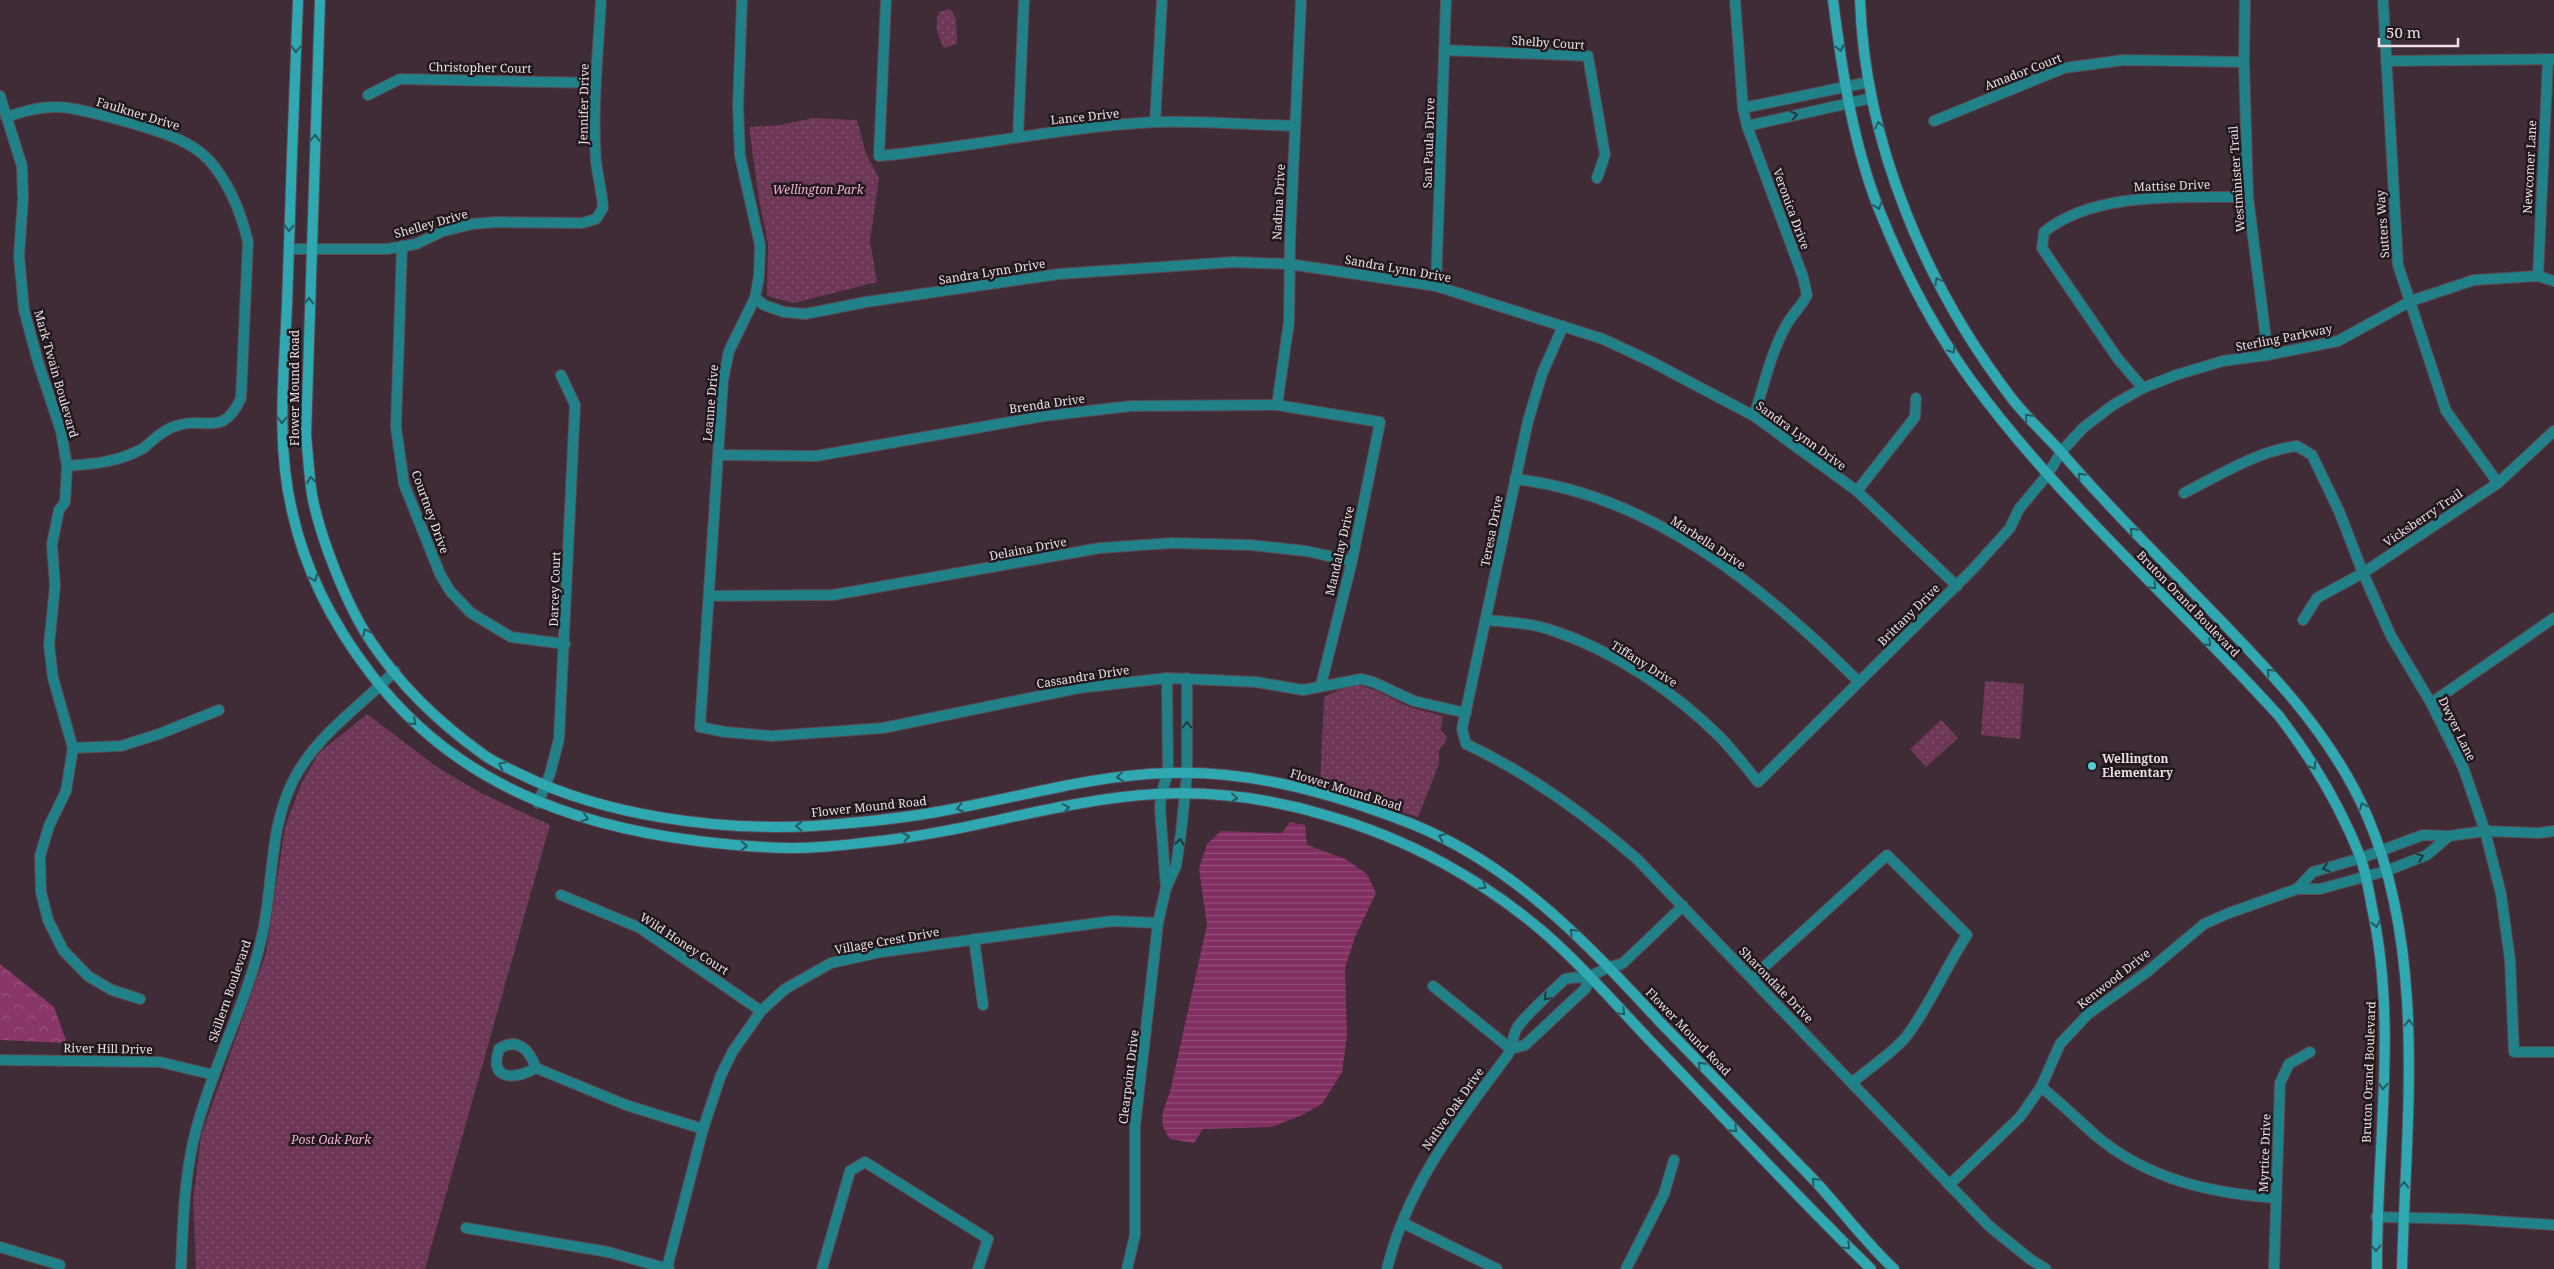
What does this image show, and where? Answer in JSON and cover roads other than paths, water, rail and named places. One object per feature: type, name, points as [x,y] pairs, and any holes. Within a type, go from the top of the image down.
[{"type":"main road","name":"Flower Mound Road","points":[[298,0],[282,429],[291,509],[302,548],[324,600],[354,652],[396,708],[436,743],[498,783],[538,803],[602,824],[670,838],[741,846],[817,848],[896,839],[1112,798],[1161,794],[1185,794],[1261,801],[1323,814],[1385,835],[1445,864],[1490,891],[1554,941],[1805,1204],[1871,1269]]},
{"type":"main road","name":"Flower Mound Road","points":[[320,0],[306,435],[312,495],[325,542],[340,580],[370,641],[425,706],[487,758],[546,786],[595,802],[662,817],[739,825],[810,826],[939,812],[1092,781],[1168,773],[1259,779],[1289,785],[1337,798],[1412,824],[1455,843],[1500,870],[1563,922],[1608,966],[1817,1183],[1894,1269]]},
{"type":"main road","name":"Bruton Orand Boulevard","points":[[1833,0],[1849,103],[1862,158],[1880,210],[1925,308],[1973,383],[2048,474],[2279,716],[2298,742],[2337,805],[2361,858],[2380,944],[2385,1021],[2376,1218],[2376,1269]]},
{"type":"main road","name":"Bruton Orand Boulevard","points":[[1860,0],[1861,31],[1872,98],[1881,137],[1900,196],[1929,265],[1973,344],[2014,400],[2061,452],[2077,473],[2295,700],[2340,764],[2357,793],[2380,851],[2401,931],[2409,1014],[2402,1269]]},
{"type":"street","name":"Jennifer Drive","points":[[601,0],[596,83],[596,164],[603,208]]},
{"type":"street","name":"Leanne Drive","points":[[700,727],[723,380],[729,351],[755,298],[759,276],[760,245],[740,148],[738,106],[742,0]]},
{"type":"street","name":"Lance Drive","points":[[886,0],[879,156],[944,150],[1018,137],[1155,122],[1295,126]]},
{"type":"street","points":[[1018,137],[1024,0]]},
{"type":"street","points":[[1155,122],[1162,0]]},
{"type":"street","name":"Nadina Drive","points":[[1277,405],[1289,322],[1295,126],[1302,0]]},
{"type":"street","name":"San Paula Drive","points":[[1436,286],[1446,0]]},
{"type":"street","name":"Veronica Drive","points":[[1735,0],[1746,126],[1803,277],[1807,295],[1788,323],[1778,344],[1754,416]]},
{"type":"street","name":"Westminister Trail","points":[[2245,0],[2244,62],[2248,197],[2268,355]]},
{"type":"street","name":"Sutters Way","points":[[2382,0],[2398,265],[2446,412],[2498,483]]},
{"type":"street","name":"Shelby Court","points":[[1444,50],[1588,56],[1605,155],[1597,178]]},
{"type":"street","points":[[2386,61],[2551,59]]},
{"type":"street","name":"Newcomer Lane","points":[[2538,276],[2551,59]]},
{"type":"street","name":"Amador Court","points":[[1934,120],[2064,68],[2124,60],[2244,62]]},
{"type":"street","name":"Christopher Court","points":[[368,95],[400,79],[596,83]]},
{"type":"street","points":[[1743,108],[1869,82]]},
{"type":"street","name":"Mark Twain Boulevard","points":[[0,96],[22,166],[23,199],[20,256],[24,310],[38,362],[61,430],[67,466],[65,502],[58,510],[52,544],[54,586],[49,645],[53,678],[73,748]]},
{"type":"street","points":[[1746,126],[1872,98]]},
{"type":"street","name":"Faulkner Drive","points":[[6,117],[27,110],[55,106],[75,109],[185,142],[208,159],[226,184],[243,219],[248,242],[241,398],[232,416],[217,424],[174,426],[141,449],[110,462],[67,466]]},
{"type":"street","name":"Mattise Drive","points":[[2143,388],[2118,359],[2042,248],[2044,232],[2054,224],[2104,204],[2138,199],[2248,197]]},
{"type":"street","name":"Shelley Drive","points":[[289,249],[361,250],[402,246],[416,244],[441,232],[472,224],[497,222],[582,223],[596,219],[603,208]]},
{"type":"street","name":"Courtney Drive","points":[[402,246],[396,427],[399,456],[404,484],[440,574],[450,591],[471,613],[494,628],[511,637],[565,644]]},
{"type":"street","name":"Sandra Lynn Drive","points":[[755,298],[764,305],[784,312],[806,314],[866,302],[1059,274],[1234,262],[1290,264],[1436,286],[1603,339],[1650,361],[1754,416],[1857,491],[1957,586]]},
{"type":"street","name":"Sterling Parkway","points":[[2061,452],[2083,428],[2113,406],[2143,388],[2176,374],[2223,361],[2268,355],[2338,341],[2411,301],[2474,280],[2538,276],[2554,280]]},
{"type":"street","name":"Teresa Drive","points":[[1466,744],[1462,729],[1487,620],[1528,421],[1542,374],[1563,326]]},
{"type":"street","name":"Darcey Court","points":[[538,803],[546,786],[559,739],[565,644],[575,405],[561,375]]},
{"type":"street","points":[[1857,491],[1915,417],[1916,398]]},
{"type":"street","name":"Brenda Drive","points":[[718,456],[816,456],[1044,416],[1131,406],[1277,405],[1380,422]]},
{"type":"street","name":"Mandalay Drive","points":[[1321,685],[1352,561],[1380,422]]},
{"type":"street","name":"Vicksberry Trail","points":[[2303,620],[2317,598],[2363,573],[2498,483],[2554,431]]},
{"type":"street","name":"Dwyer Lane","points":[[2184,493],[2254,458],[2281,448],[2297,446],[2312,455],[2339,511],[2363,573],[2391,636],[2431,703],[2463,767],[2485,830],[2501,894],[2510,960],[2514,1052],[2554,1052]]},
{"type":"street","name":"Brittany Drive","points":[[1758,782],[1957,586],[1999,542],[2010,528],[2027,498],[2048,474],[2061,452]]},
{"type":"street","name":"Marbella Drive","points":[[1515,479],[1548,483],[1591,496],[1646,519],[1700,550],[1757,591],[1818,641],[1859,682]]},
{"type":"street","name":"Delaina Drive","points":[[709,596],[833,595],[1100,548],[1172,543],[1250,545],[1306,551],[1352,561]]},
{"type":"street","points":[[2431,703],[2554,618]]},
{"type":"street","name":"Tiffany Drive","points":[[1487,620],[1550,629],[1582,642],[1623,663],[1672,695],[1720,738],[1758,782]]},
{"type":"street","name":"Skillern Boulevard","points":[[182,1269],[185,1187],[196,1129],[262,939],[279,816],[293,781],[313,749],[335,726],[395,671]]},
{"type":"street","name":"Cassandra Drive","points":[[700,727],[725,732],[772,736],[883,728],[1079,688],[1167,678],[1256,682],[1303,690],[1314,689],[1321,685],[1361,679],[1373,682],[1414,701],[1466,713]]},
{"type":"street","name":"Clearpoint Drive","points":[[1166,888],[1161,794],[1168,773],[1167,678]]},
{"type":"street","name":"Clearpoint Drive","points":[[1127,1269],[1135,1235],[1135,1126],[1158,923],[1166,888],[1176,866],[1185,794],[1187,773],[1187,678]]},
{"type":"street","points":[[140,999],[112,990],[88,976],[63,950],[48,920],[41,892],[40,856],[49,826],[66,791],[73,748],[122,746],[159,734],[219,710]]},
{"type":"street","name":"Sharondale Drive","points":[[1466,744],[1508,764],[1600,827],[1637,859],[1949,1185],[1990,1226],[2030,1259],[2046,1269]]},
{"type":"street","points":[[2380,851],[2423,835],[2449,836],[2485,830],[2539,833],[2554,831]]},
{"type":"street","points":[[2365,876],[2386,871],[2427,855],[2449,836]]},
{"type":"street","name":"Kenwood Drive","points":[[2297,889],[2314,872],[2380,851]]},
{"type":"street","points":[[1752,978],[1887,854],[1966,935],[1916,1023],[1903,1040],[1852,1083]]},
{"type":"street","name":"Kenwood Drive","points":[[1949,1185],[2020,1117],[2041,1087],[2060,1044],[2088,1014],[2147,972],[2204,924],[2297,889],[2320,889],[2365,876]]},
{"type":"street","name":"Wild Honey Court","points":[[561,895],[640,928],[761,1010]]},
{"type":"street","name":"Native Oak Drive","points":[[1387,1269],[1403,1223],[1437,1151],[1511,1049],[1517,1028],[1565,979],[1575,976],[1588,977],[1608,966],[1622,964],[1683,906]]},
{"type":"street","name":"Village Crest Drive","points":[[668,1269],[703,1129],[720,1075],[733,1051],[761,1010],[785,989],[831,963],[881,952],[1112,922],[1158,923]]},
{"type":"street","points":[[974,939],[983,1005]]},
{"type":"street","name":"Native Oak Drive","points":[[1511,1049],[1525,1045],[1586,988],[1588,977]]},
{"type":"street","points":[[1433,986],[1511,1049]]},
{"type":"street","name":"Myrtice Drive","points":[[2274,1269],[2280,1083],[2289,1064],[2310,1052]]},
{"type":"street","name":"River Hill Drive","points":[[0,1060],[160,1062],[214,1075]]},
{"type":"street","points":[[536,1068],[626,1105],[703,1129]]},
{"type":"street","points":[[2041,1087],[2096,1135],[2123,1155],[2155,1172],[2194,1186],[2222,1193],[2276,1198]]},
{"type":"street","points":[[1626,1269],[1664,1194],[1674,1160]]},
{"type":"street","points":[[822,1269],[850,1171],[865,1162],[988,1239],[978,1269]]},
{"type":"street","points":[[2376,1218],[2554,1225]]},
{"type":"street","points":[[1403,1223],[1497,1269]]},
{"type":"street","points":[[466,1228],[608,1252],[668,1269]]},
{"type":"street","points":[[0,1247],[60,1265]]},
{"type":"place","name":"Wellington Elementary","points":[[2092,766]]},
{"type":"park label","name":"Wellington Park","points":[[818,190]]},
{"type":"park label","name":"Post Oak Park","points":[[331,1140]]}]
